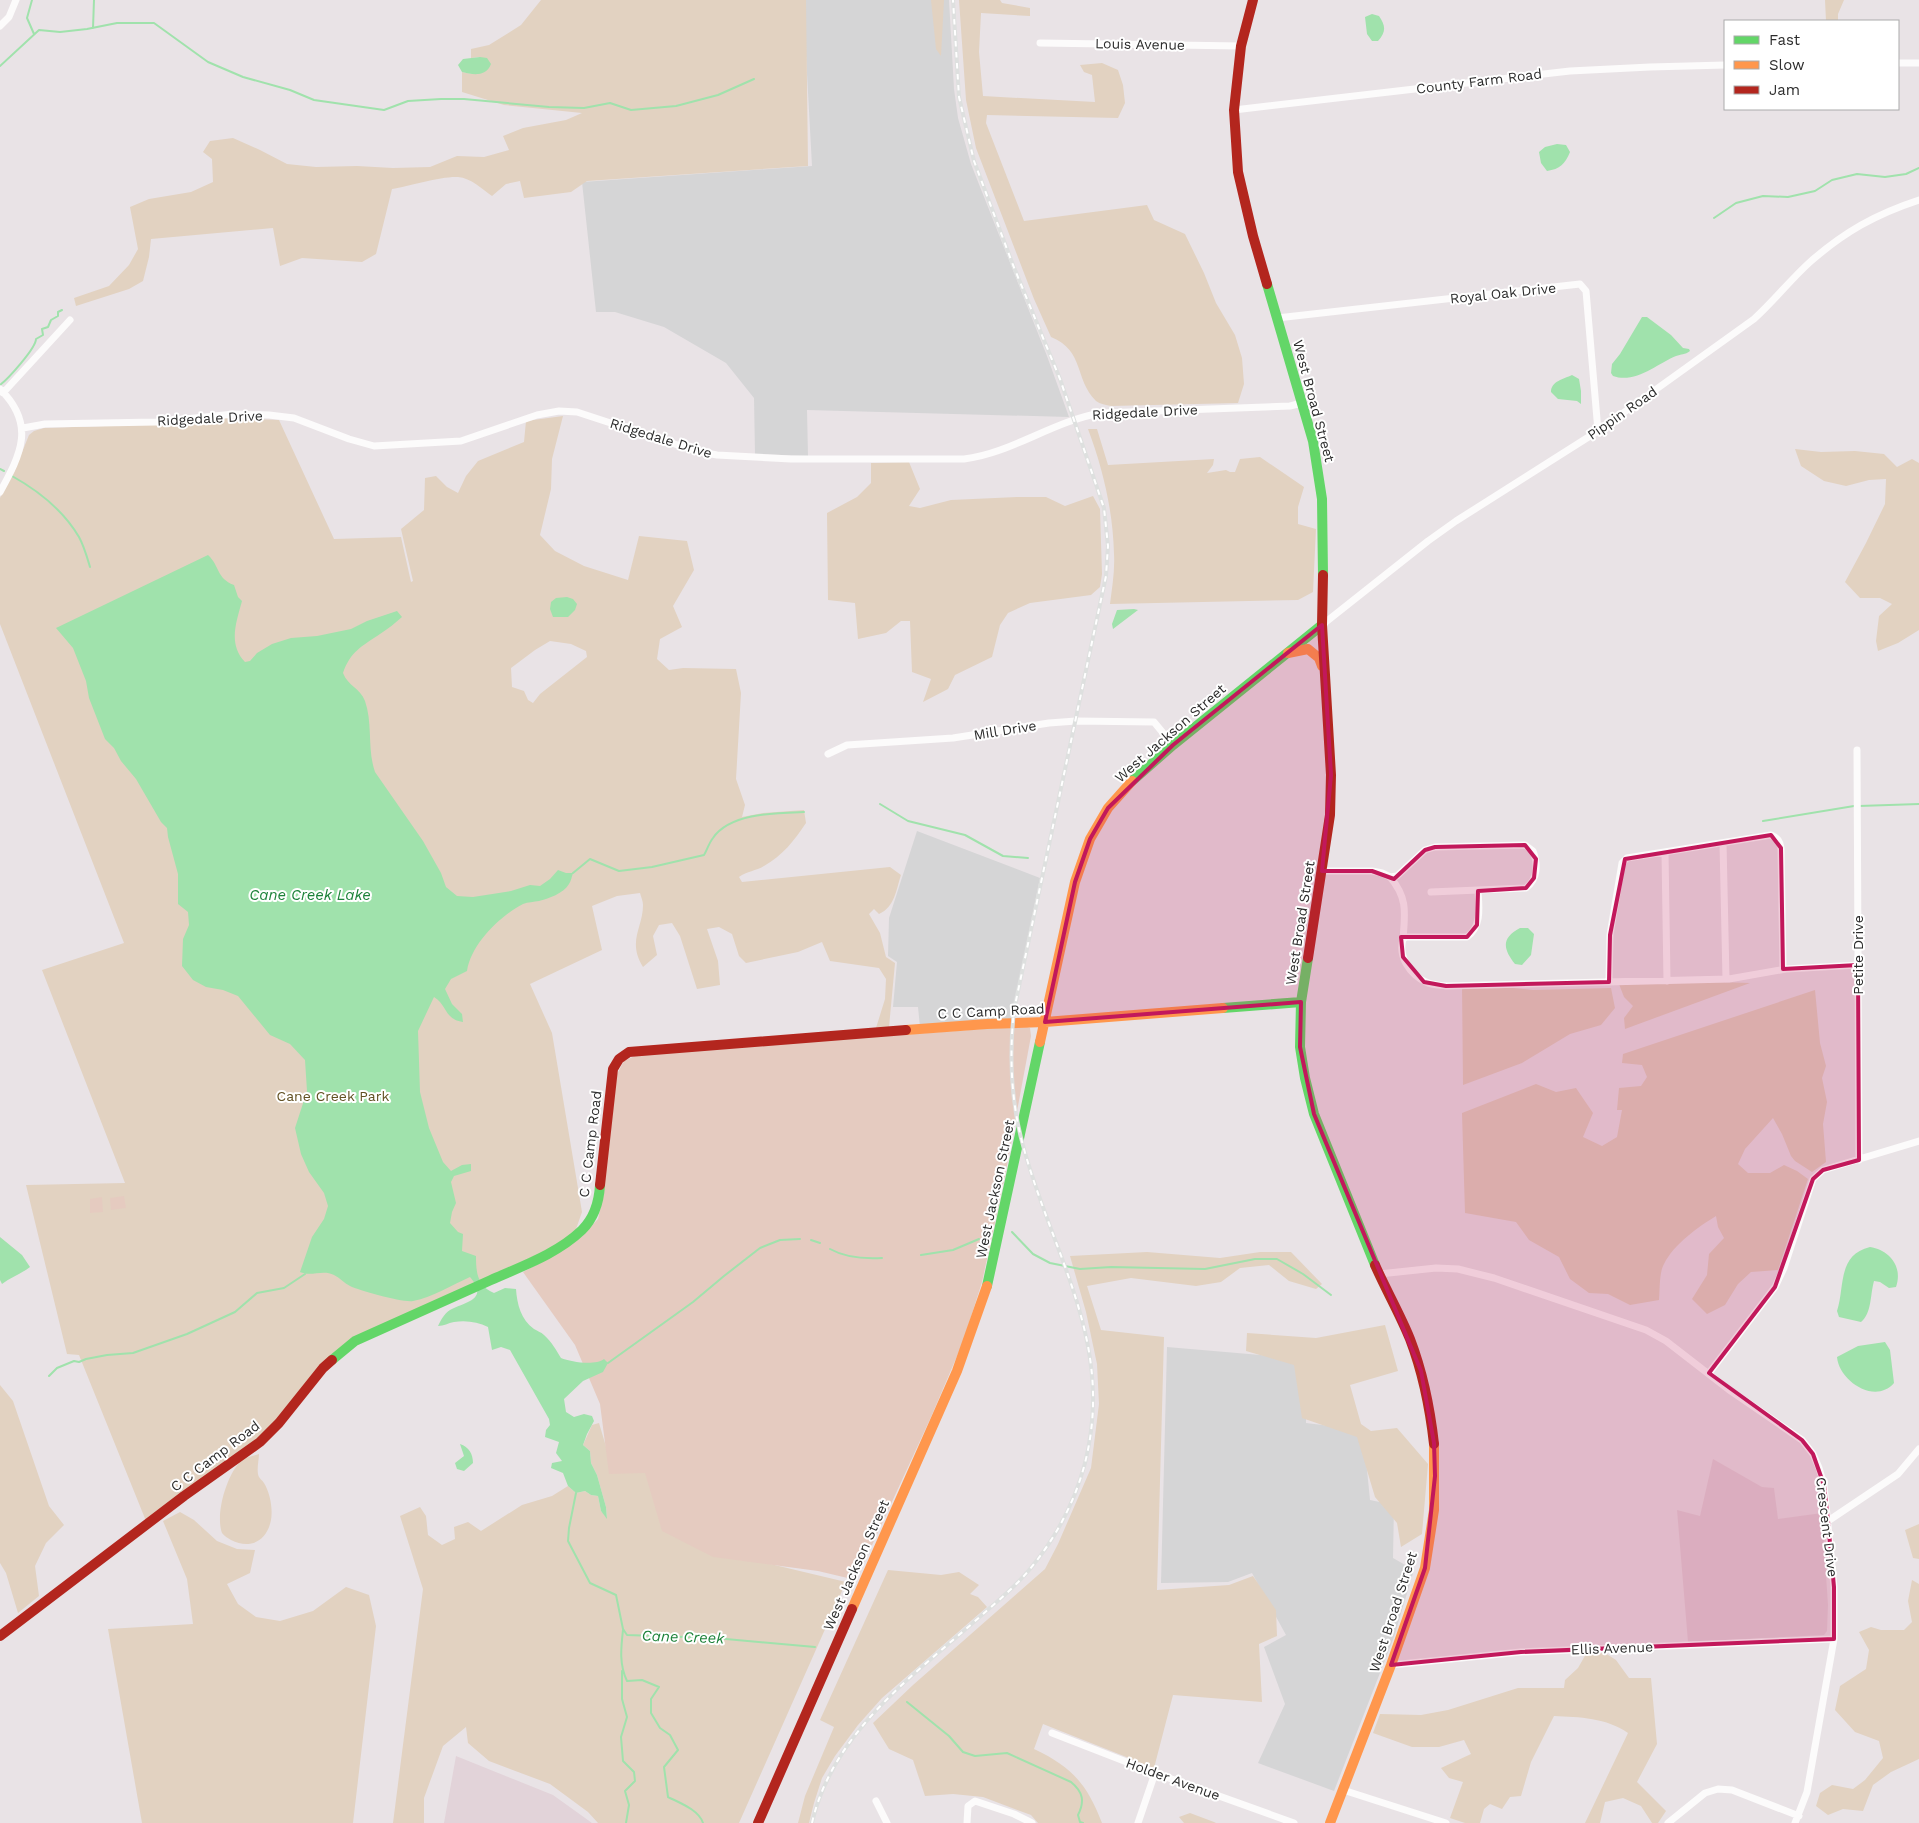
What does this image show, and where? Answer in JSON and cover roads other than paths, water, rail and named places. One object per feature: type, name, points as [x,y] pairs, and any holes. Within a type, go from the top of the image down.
[{"type":"street","points":[[0,26],[9,16],[16,0]]},
{"type":"street","name":"West Broad Street","points":[[1253,0],[1241,46],[1237,72],[1234,110],[1235,148],[1240,181],[1253,236],[1313,441],[1322,499],[1322,625],[1331,775],[1330,816],[1301,1002],[1300,1047],[1314,1114],[1380,1274],[1409,1337],[1421,1371],[1430,1408],[1434,1443],[1434,1510],[1425,1568],[1391,1665],[1330,1823]]},
{"type":"street","name":"Louis Avenue","points":[[1040,43],[1241,46]]},
{"type":"street","points":[[1899,63],[1919,63]]},
{"type":"street","name":"County Farm Road","points":[[1234,110],[1570,71],[1724,65]]},
{"type":"street","name":"Pippin Road","points":[[1322,625],[1449,526],[1598,431],[1754,319],[1774,302],[1810,262],[1846,233],[1865,222],[1919,200]]},
{"type":"street","name":"Royal Oak Drive","points":[[1277,318],[1580,284],[1586,291],[1598,431]]},
{"type":"street","points":[[0,492],[13,467],[20,446],[23,428],[14,406],[2,391],[70,320]]},
{"type":"street","name":"Ridgedale Drive","points":[[23,428],[45,424],[156,422],[226,415],[269,415],[294,418],[348,439],[374,446],[462,441],[537,415],[576,412],[716,456],[791,459],[964,459],[989,453],[1074,419],[1101,413],[1302,404]]},
{"type":"street","name":"West Jackson Street","points":[[758,1823],[953,1380],[975,1325],[987,1288],[1075,882],[1090,839],[1108,808],[1133,780],[1173,745],[1322,625]]},
{"type":"street","points":[[1288,653],[1308,650],[1319,658],[1324,670]]},
{"type":"street","name":"Mill Drive","points":[[828,754],[847,745],[953,738],[1033,725],[1076,721],[1154,722],[1173,745]]},
{"type":"street","name":"Petite Drive","points":[[1857,750],[1859,1160]]},
{"type":"street","points":[[1609,982],[1610,935],[1622,863],[1627,858],[1771,836],[1776,837],[1780,842],[1784,969]]},
{"type":"street","points":[[1723,843],[1726,979]]},
{"type":"street","points":[[1390,877],[1397,876],[1425,850],[1435,847],[1525,845],[1533,851],[1536,867],[1531,884],[1519,889],[1431,892]]},
{"type":"street","points":[[1666,852],[1667,980]]},
{"type":"street","points":[[1322,871],[1372,871],[1390,877],[1402,893],[1404,901],[1403,939],[1401,945],[1403,958],[1408,967],[1424,982],[1432,985],[1726,979],[1784,969],[1858,966]]},
{"type":"street","points":[[1403,939],[1406,937],[1467,936],[1474,932],[1477,924],[1478,891]]},
{"type":"street","name":"C C Camp Road","points":[[0,1636],[184,1496],[260,1442],[279,1423],[323,1368],[355,1341],[537,1259],[557,1248],[583,1229],[592,1217],[599,1198],[613,1069],[619,1059],[628,1052],[978,1024],[1046,1022],[1301,1002]]},
{"type":"street","points":[[1709,1373],[1775,1286],[1784,1268],[1813,1179],[1823,1170],[1919,1141]]},
{"type":"street","name":"Crescent Drive","points":[[1380,1274],[1436,1268],[1458,1269],[1494,1278],[1646,1330],[1666,1341],[1728,1389],[1802,1440],[1813,1454],[1824,1485],[1834,1588],[1834,1639],[1807,1792],[1795,1823]]},
{"type":"street","points":[[1828,1521],[1898,1474],[1919,1449]]},
{"type":"street","name":"Ellis Avenue","points":[[1391,1665],[1521,1652],[1834,1639]]},
{"type":"street","name":"Holder Avenue","points":[[1052,1733],[1155,1773],[1294,1823]]},
{"type":"street","points":[[1138,1823],[1155,1773]]},
{"type":"street","points":[[1668,1823],[1705,1792],[1718,1789],[1732,1790],[1799,1816]]},
{"type":"street","points":[[1343,1790],[1446,1823]]},
{"type":"street","points":[[967,1823],[968,1806],[975,1800],[1014,1814],[1032,1823]]},
{"type":"street","points":[[876,1801],[887,1823]]},
{"type":"water","points":[[1372,14],[1379,16],[1384,26],[1383,35],[1378,41],[1372,41],[1367,34],[1365,17]]},
{"type":"water","points":[[487,58],[491,64],[486,71],[479,74],[462,72],[458,65],[463,59]]},
{"type":"water","points":[[1557,144],[1566,145],[1570,152],[1562,165],[1547,171],[1541,163],[1539,152],[1545,147]]},
{"type":"water","points":[[1642,317],[1647,317],[1671,335],[1683,348],[1690,351],[1638,375],[1621,378],[1613,376],[1611,373],[1612,364]]},
{"type":"water","points":[[1572,375],[1579,379],[1581,404],[1577,401],[1558,399],[1551,392],[1553,385]]},
{"type":"water","name":"Cane Creek Lake","points":[[208,555],[224,579],[234,585],[238,597],[242,601],[236,625],[235,641],[240,655],[245,662],[250,661],[257,653],[272,644],[291,638],[317,636],[351,629],[367,621],[397,611],[402,617],[357,650],[349,660],[343,673],[365,701],[375,772],[423,841],[441,873],[446,887],[457,896],[473,897],[511,891],[530,885],[540,886],[558,870],[573,873],[569,884],[560,893],[543,900],[523,904],[496,923],[480,941],[474,951],[467,971],[451,979],[445,989],[452,1004],[462,1014],[463,1022],[452,1018],[442,1004],[434,997],[418,1031],[420,1092],[429,1128],[443,1162],[451,1171],[462,1165],[471,1164],[471,1171],[454,1176],[451,1182],[456,1203],[450,1223],[458,1232],[463,1234],[462,1251],[476,1256],[477,1273],[484,1287],[494,1293],[505,1288],[516,1289],[517,1300],[526,1321],[547,1338],[561,1358],[589,1363],[604,1359],[608,1363],[603,1372],[583,1381],[564,1399],[566,1412],[574,1417],[584,1414],[592,1416],[594,1421],[583,1445],[590,1451],[591,1463],[597,1475],[606,1507],[607,1519],[601,1511],[598,1496],[591,1495],[585,1491],[576,1493],[568,1486],[563,1473],[551,1468],[552,1463],[562,1461],[556,1453],[559,1442],[545,1437],[546,1430],[550,1425],[549,1419],[510,1350],[501,1347],[492,1350],[488,1327],[480,1324],[458,1321],[438,1326],[448,1312],[473,1299],[476,1295],[475,1285],[470,1277],[428,1297],[408,1301],[355,1288],[330,1273],[308,1274],[300,1272],[312,1237],[324,1219],[328,1206],[324,1193],[309,1172],[301,1154],[295,1128],[307,1091],[305,1060],[290,1044],[270,1035],[238,996],[223,990],[206,987],[193,980],[182,966],[183,939],[189,925],[188,912],[178,904],[178,874],[167,828],[161,822],[136,779],[121,761],[114,748],[105,739],[73,648],[56,628]]},
{"type":"water","points":[[567,597],[573,599],[577,604],[575,610],[568,617],[553,617],[550,609],[551,602],[556,598]]},
{"type":"water","points":[[1117,610],[1138,610],[1113,629],[1112,624]]},
{"type":"water","points":[[1520,928],[1528,928],[1534,934],[1531,955],[1522,965],[1515,964],[1506,949],[1507,940]]},
{"type":"water","points":[[0,1237],[22,1255],[30,1267],[2,1284],[0,1280]]},
{"type":"water","points":[[1870,1247],[1883,1252],[1893,1261],[1898,1273],[1896,1287],[1889,1288],[1880,1282],[1874,1281],[1869,1309],[1865,1318],[1861,1322],[1839,1317],[1837,1311],[1847,1264],[1859,1251]]},
{"type":"water","points":[[1885,1342],[1890,1350],[1894,1383],[1886,1389],[1877,1392],[1868,1391],[1851,1382],[1839,1366],[1837,1357],[1858,1346]]},
{"type":"water","points":[[460,1444],[468,1449],[473,1460],[473,1463],[464,1471],[457,1469],[455,1463],[464,1456]]},
{"type":"waterway","points":[[32,0],[27,18],[34,34]]},
{"type":"waterway","points":[[93,28],[94,0]]},
{"type":"waterway","points":[[0,66],[39,30],[60,32],[117,23],[154,23],[208,62],[243,77],[290,90],[314,100],[384,110],[408,101],[441,99],[584,108],[610,103],[631,110],[676,106],[718,95],[754,79]]},
{"type":"waterway","points":[[1714,218],[1736,203],[1763,196],[1788,197],[1815,191],[1832,180],[1857,174],[1885,177],[1906,174],[1919,168]]},
{"type":"waterway","points":[[0,385],[27,356],[36,339],[43,335],[42,329],[48,327],[51,320],[58,316],[58,312],[62,310]]},
{"type":"waterway","points":[[0,469],[4,471]]},
{"type":"waterway","points":[[12,476],[32,488],[66,518],[81,540],[90,567]]},
{"type":"waterway","points":[[880,804],[908,821],[965,835],[1003,856],[1028,858]]},
{"type":"waterway","points":[[1859,806],[1919,804]]},
{"type":"waterway","points":[[1763,821],[1854,806]]},
{"type":"waterway","points":[[573,873],[590,859],[619,871],[652,867],[704,855],[713,838],[730,824],[754,816],[804,812]]},
{"type":"waterway","points":[[1012,1232],[1033,1254],[1050,1263],[1080,1269],[1111,1267],[1205,1269],[1255,1259],[1277,1259],[1303,1274],[1331,1295]]},
{"type":"waterway","points":[[608,1363],[693,1302],[760,1248],[780,1240],[800,1239]]},
{"type":"waterway","points":[[921,1255],[953,1250],[979,1239]]},
{"type":"waterway","points":[[811,1240],[820,1243]]},
{"type":"waterway","points":[[830,1249],[855,1257],[882,1258]]},
{"type":"waterway","points":[[49,1376],[57,1368],[74,1361],[79,1362],[107,1355],[133,1353],[187,1334],[235,1312],[257,1293],[284,1288],[305,1274]]},
{"type":"waterway","name":"Cane Creek","points":[[576,1493],[568,1541],[590,1583],[616,1595],[623,1629],[627,1635],[715,1638],[815,1647]]},
{"type":"waterway","points":[[623,1630],[621,1650],[624,1675],[627,1681],[642,1680],[659,1687],[651,1699],[651,1713],[660,1728],[670,1735],[678,1750],[664,1767],[668,1797],[698,1814],[703,1823]]},
{"type":"waterway","points":[[622,1671],[622,1699],[627,1717],[621,1737],[623,1761],[634,1772],[635,1781],[625,1791],[629,1805],[626,1823]]},
{"type":"waterway","name":"Cane Creek","points":[[907,1702],[949,1736],[963,1752],[975,1756],[1007,1753],[1071,1782],[1078,1789],[1082,1797],[1082,1805],[1078,1815],[1080,1822],[1083,1823]]},
{"type":"railway","points":[[812,1823],[823,1790],[838,1760],[880,1706],[1013,1587],[1030,1569],[1048,1545],[1070,1506],[1081,1478],[1092,1420],[1092,1379],[1087,1340],[1077,1302],[1036,1189],[1024,1149],[1016,1115],[1012,1080],[1012,1045],[1014,1010],[1106,576],[1108,546],[1104,508],[1060,379],[1013,265],[974,161],[959,97],[953,0]]},
{"type":"park label","name":"Cane Creek Park","points":[[333,1096]]}]
